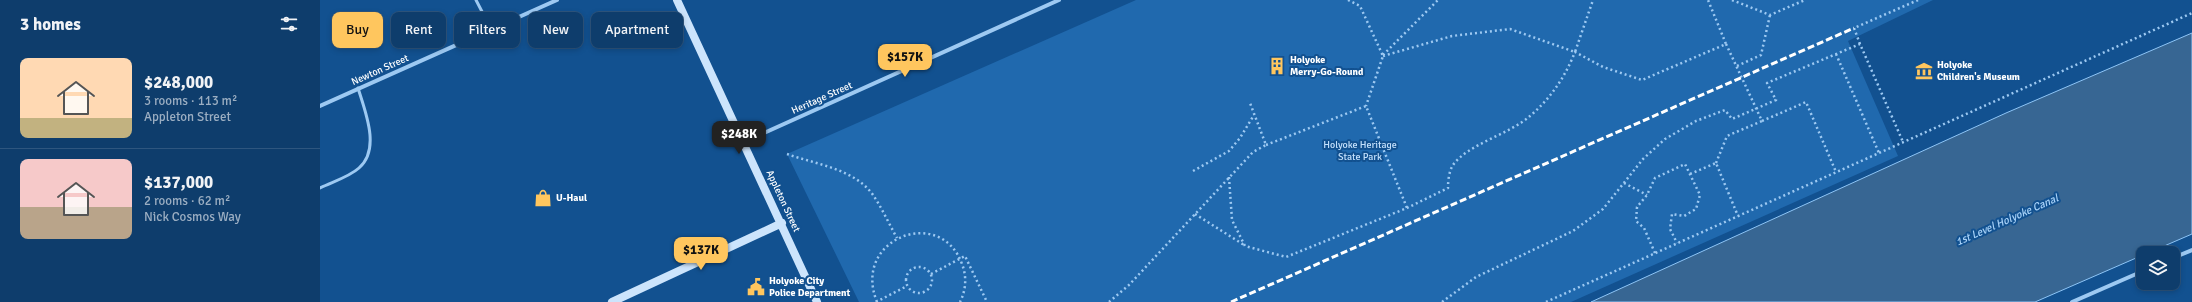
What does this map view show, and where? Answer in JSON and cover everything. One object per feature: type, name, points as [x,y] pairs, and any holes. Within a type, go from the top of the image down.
[{"type":"street","name":"Newton Street","points":[[520,16],[557,0]]},
{"type":"street","name":"Appleton Street","points":[[677,0],[782,223],[817,302]]},
{"type":"street","name":"Heritage Street","points":[[744,142],[1059,0]]},
{"type":"street","name":"Newton Street","points":[[320,106],[454,45]]},
{"type":"street","points":[[612,302],[782,223]]},
{"type":"street","points":[[2180,255],[2192,250]]},
{"type":"street","points":[[2072,302],[2136,274]]},
{"type":"lane","points":[[476,0],[482,12]]},
{"type":"lane","points":[[320,188],[359,168],[370,146],[371,131],[358,88]]},
{"type":"path","points":[[1348,0],[1360,6],[1383,56]]},
{"type":"path","points":[[1408,208],[1366,106],[1383,56],[1438,0]]},
{"type":"path","points":[[1195,214],[1245,246],[1286,257],[1408,208],[1448,188],[1448,178],[1453,165],[1474,148],[1514,128],[1530,116],[1555,90],[1567,72],[1593,0]]},
{"type":"path","points":[[1708,0],[1726,44],[1762,121]]},
{"type":"path","points":[[1732,0],[1770,15],[1805,0]]},
{"type":"path","points":[[1903,142],[1854,28],[1918,0]]},
{"type":"path","points":[[1546,302],[2192,13]]},
{"type":"path","points":[[1737,66],[1760,55],[1770,15]]},
{"type":"path","points":[[1383,56],[1452,36],[1510,29],[1575,52],[1603,67],[1642,80],[1726,44]]},
{"type":"path","points":[[1442,302],[1476,277],[1573,230],[1603,209],[1643,159],[1665,139],[1690,124],[1725,110],[1732,119],[1776,100],[1767,83],[1860,44]]},
{"type":"path","points":[[1836,54],[1879,153]]},
{"type":"path","points":[[1738,216],[1716,163],[1727,136],[1806,102],[1836,172]]},
{"type":"path","points":[[1250,103],[1266,145]]},
{"type":"path","points":[[1109,302],[1129,285],[1253,152],[1266,145],[1366,106]]},
{"type":"path","points":[[1193,171],[1229,151],[1240,138],[1254,115]]},
{"type":"path","points":[[788,154],[842,171],[853,177],[872,194],[897,238]]},
{"type":"path","points":[[1690,174],[1716,163]]},
{"type":"path","points":[[1655,253],[1644,228],[1636,221],[1637,207],[1647,195],[1655,178],[1685,164],[1700,195],[1696,209],[1684,216],[1672,214],[1670,229],[1677,243]]},
{"type":"path","points":[[1229,178],[1232,220],[1245,246]]},
{"type":"path","points":[[1624,182],[1647,195]]},
{"type":"path","points":[[907,286],[877,302],[872,284],[874,265],[887,245],[897,238],[909,234],[933,235],[954,248],[965,270],[966,282],[960,302]]},
{"type":"path","points":[[931,274],[965,256],[987,302]]},
{"type":"path","points":[[923,267],[931,274],[932,284],[925,292],[915,293],[907,286],[906,276],[913,268],[923,267]]},
{"type":"green space","name":"Holyoke Heritage State Park","points":[[1136,0],[1933,0],[1848,41],[1898,156],[1571,302],[859,302],[787,154]]},
{"type":"water","name":"1st Level Holyoke Canal","points":[[2192,33],[2192,234],[2164,246],[2136,246],[2136,258],[2035,302],[1591,302],[2006,113]]},
{"type":"railway","points":[[1231,302],[1854,28]]},
{"type":"place","name":"Holyoke Merry-Go-Round","points":[[1277,66]]},
{"type":"place","name":"Holyoke Children's Museum","points":[[1924,71]]},
{"type":"place","name":"U-Haul","points":[[543,198]]},
{"type":"place","name":"Holyoke City Police Department","points":[[756,287]]}]
